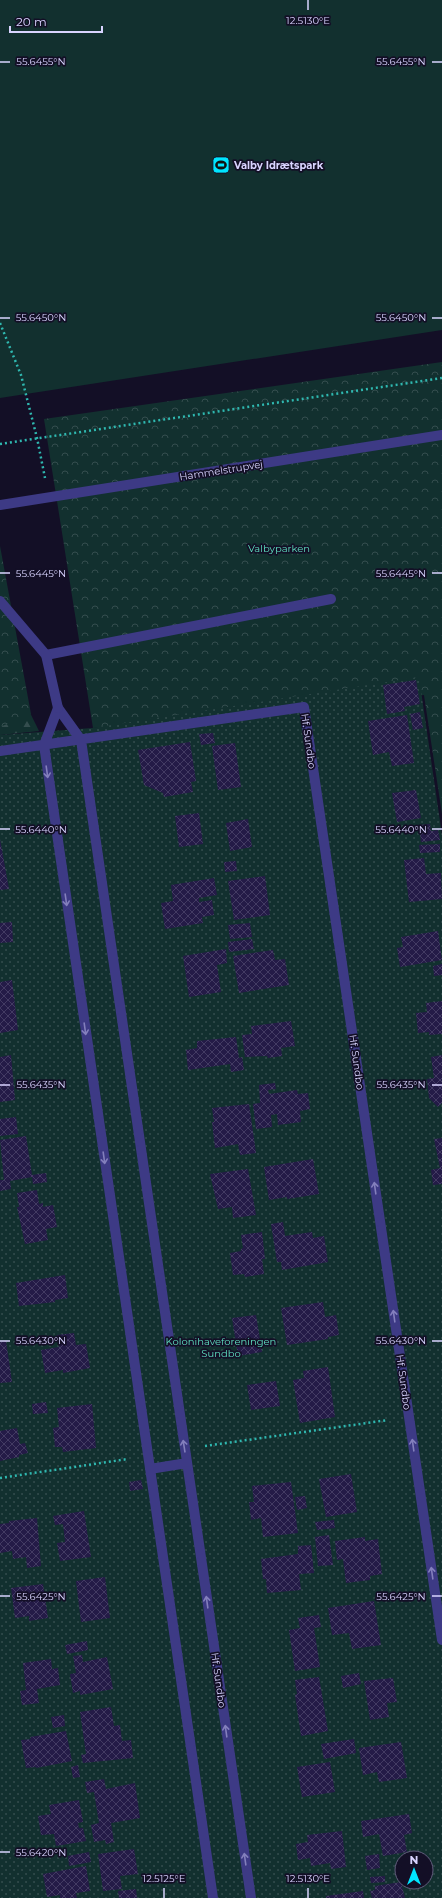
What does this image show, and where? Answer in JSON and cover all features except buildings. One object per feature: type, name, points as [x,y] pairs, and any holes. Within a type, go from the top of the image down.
[{"type":"street","name":"Hammelstrupvej","points":[[0,505],[442,436]]},
{"type":"street","points":[[46,655],[331,598]]},
{"type":"street","points":[[0,601],[46,655],[58,708],[44,745],[213,1898]]},
{"type":"street","name":"Hf. Sundbo","points":[[58,708],[80,740],[251,1898]]},
{"type":"street","name":"Hf. Sundbo","points":[[0,751],[304,708],[442,1640]]},
{"type":"street","points":[[150,1469],[187,1463]]},
{"type":"path","points":[[0,323],[21,375],[37,438],[49,497]]},
{"type":"path","points":[[0,444],[442,378]]},
{"type":"path","points":[[185,1449],[409,1417]]},
{"type":"path","points":[[0,1478],[148,1456]]},
{"type":"green space","name":"Valby Idrætspark","points":[[0,0],[442,0],[442,330],[0,398]]},
{"type":"green space","name":"Valbyparken","points":[[442,362],[442,814],[424,695],[93,728],[44,419]]},
{"type":"green space","points":[[0,546],[31,714],[0,727]]},
{"type":"green space","points":[[0,652],[39,731],[0,735]]},
{"type":"green space","name":"Kolonihaveforeningen Sundbo","points":[[419,677],[442,835],[442,1898],[0,1898],[0,735],[92,728]]},
{"type":"place","name":"Valby Idrætspark","points":[[221,165]]}]
